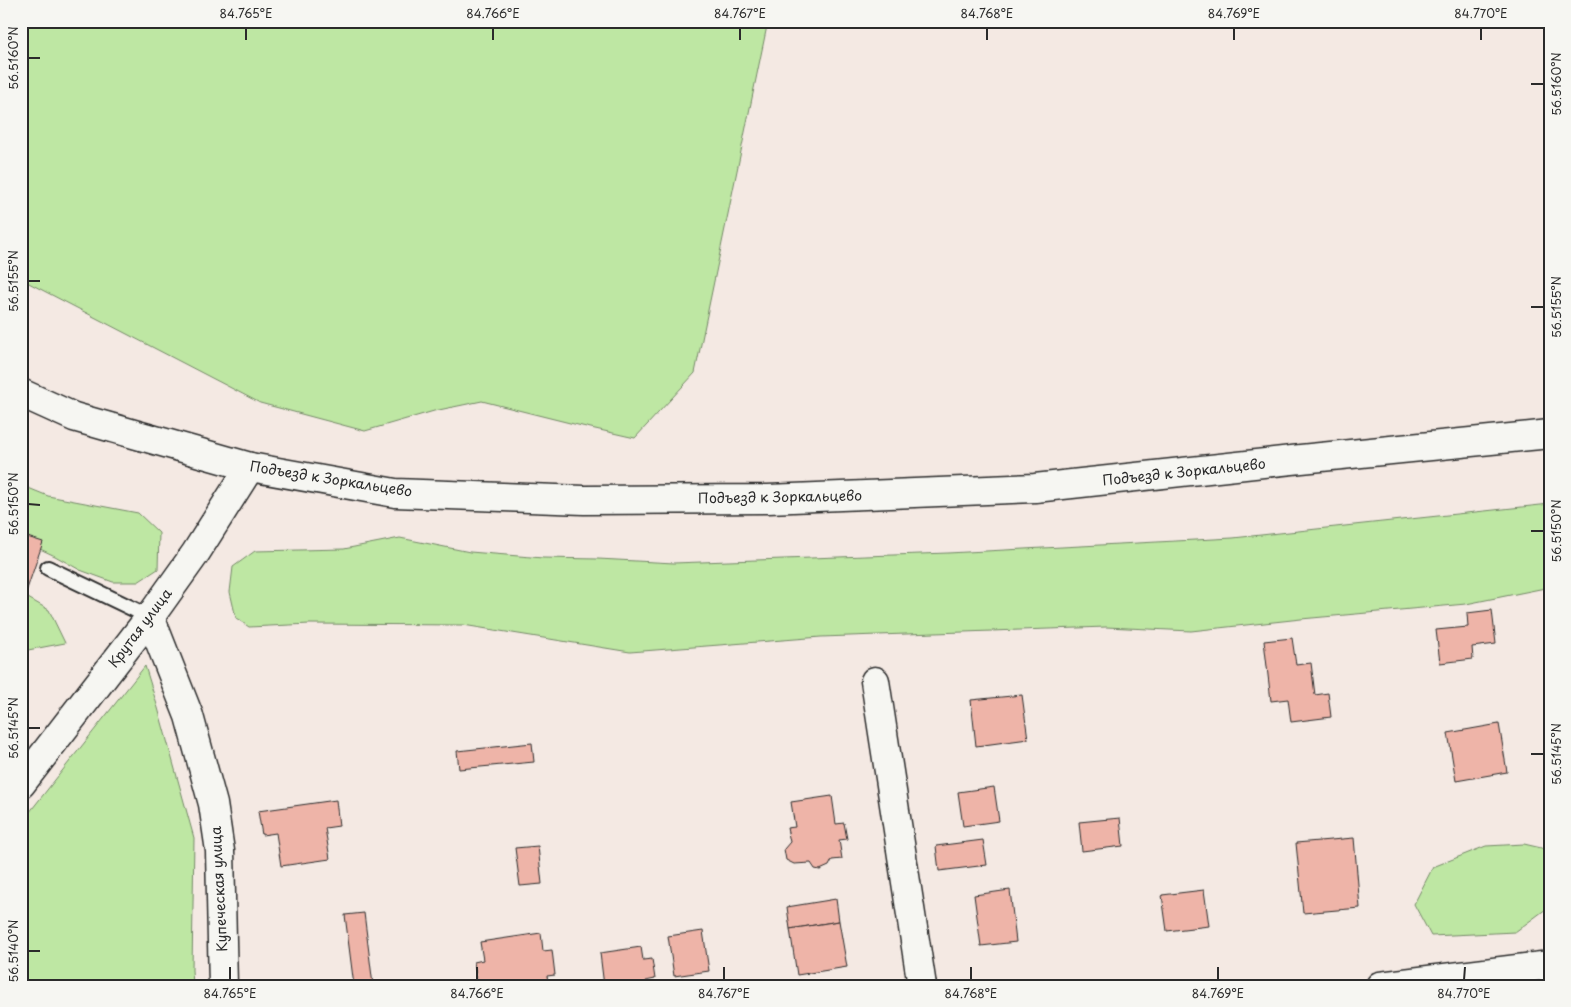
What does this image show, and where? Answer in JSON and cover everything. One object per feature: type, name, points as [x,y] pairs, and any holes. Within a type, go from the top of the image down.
[{"type":"street","name":"Подъезд к Зоркальцево","points":[[21,393],[74,417],[250,467],[395,493],[584,500],[768,499],[1036,488],[1550,434]]},
{"type":"street","name":"Крутая улица","points":[[21,784],[150,617],[195,554],[250,467]]},
{"type":"street","name":"Купеческая улица","points":[[150,617],[189,716],[213,804],[220,851],[223,986]]},
{"type":"street","points":[[874,681],[922,986]]},
{"type":"street","points":[[1380,986],[1550,965]]},
{"type":"lane","points":[[48,568],[150,617]]},
{"type":"green space","points":[[21,21],[768,21],[695,373],[635,438],[482,401],[434,411],[365,431],[260,403],[21,279]]},
{"type":"green space","points":[[21,485],[48,496],[138,513],[159,533],[158,569],[138,582],[113,582],[80,570],[21,540]]},
{"type":"green space","points":[[1550,504],[1550,587],[1466,604],[1191,631],[1106,627],[821,637],[630,652],[463,625],[310,624],[249,627],[236,618],[230,592],[233,567],[255,551],[344,549],[400,538],[470,552],[543,558],[674,563],[948,553],[1233,538]]},
{"type":"green space","points":[[21,594],[49,610],[65,643],[28,650],[21,645]]},
{"type":"green space","points":[[145,666],[194,838],[193,986],[21,986],[21,823]]},
{"type":"green space","points":[[1524,844],[1550,850],[1550,906],[1515,932],[1431,936],[1414,904],[1433,867],[1486,846]]},
{"type":"building","points":[[21,535],[43,542],[23,601],[21,601]]},
{"type":"building","points":[[1492,610],[1496,644],[1472,647],[1473,659],[1440,663],[1436,630],[1468,627],[1467,613]]},
{"type":"building","points":[[1292,638],[1296,665],[1311,663],[1315,695],[1328,693],[1331,717],[1291,722],[1288,699],[1271,701],[1264,641]]},
{"type":"building","points":[[1022,695],[1028,739],[976,746],[971,700]]},
{"type":"building","points":[[1499,724],[1507,772],[1456,781],[1448,733]]},
{"type":"building","points":[[532,743],[534,762],[459,769],[457,751]]},
{"type":"building","points":[[994,787],[999,821],[963,826],[958,792]]},
{"type":"building","points":[[832,796],[836,824],[844,823],[847,839],[839,840],[842,859],[832,860],[829,866],[820,870],[815,869],[811,863],[794,864],[786,860],[784,849],[790,842],[787,828],[795,827],[791,802]]},
{"type":"building","points":[[336,800],[339,826],[325,828],[330,859],[281,866],[276,833],[262,835],[258,811]]},
{"type":"building","points":[[1120,818],[1123,846],[1082,851],[1079,822]]},
{"type":"building","points":[[1354,838],[1360,908],[1303,913],[1296,843]]},
{"type":"building","points":[[983,840],[987,865],[939,871],[936,846]]},
{"type":"building","points":[[538,846],[542,884],[520,886],[515,848]]},
{"type":"building","points":[[1010,890],[1016,942],[981,946],[974,895]]},
{"type":"building","points":[[1204,890],[1209,926],[1167,931],[1162,895]]},
{"type":"building","points":[[836,899],[839,921],[790,929],[787,907]]},
{"type":"building","points":[[364,913],[373,985],[354,986],[345,915]]},
{"type":"building","points":[[839,921],[847,967],[797,975],[790,929]]},
{"type":"building","points":[[703,931],[709,971],[674,976],[668,936]]},
{"type":"building","points":[[541,933],[543,951],[552,950],[555,975],[547,976],[549,986],[478,986],[474,962],[483,960],[480,942]]},
{"type":"building","points":[[641,947],[643,960],[652,959],[655,979],[646,981],[646,986],[604,986],[600,953]]}]
